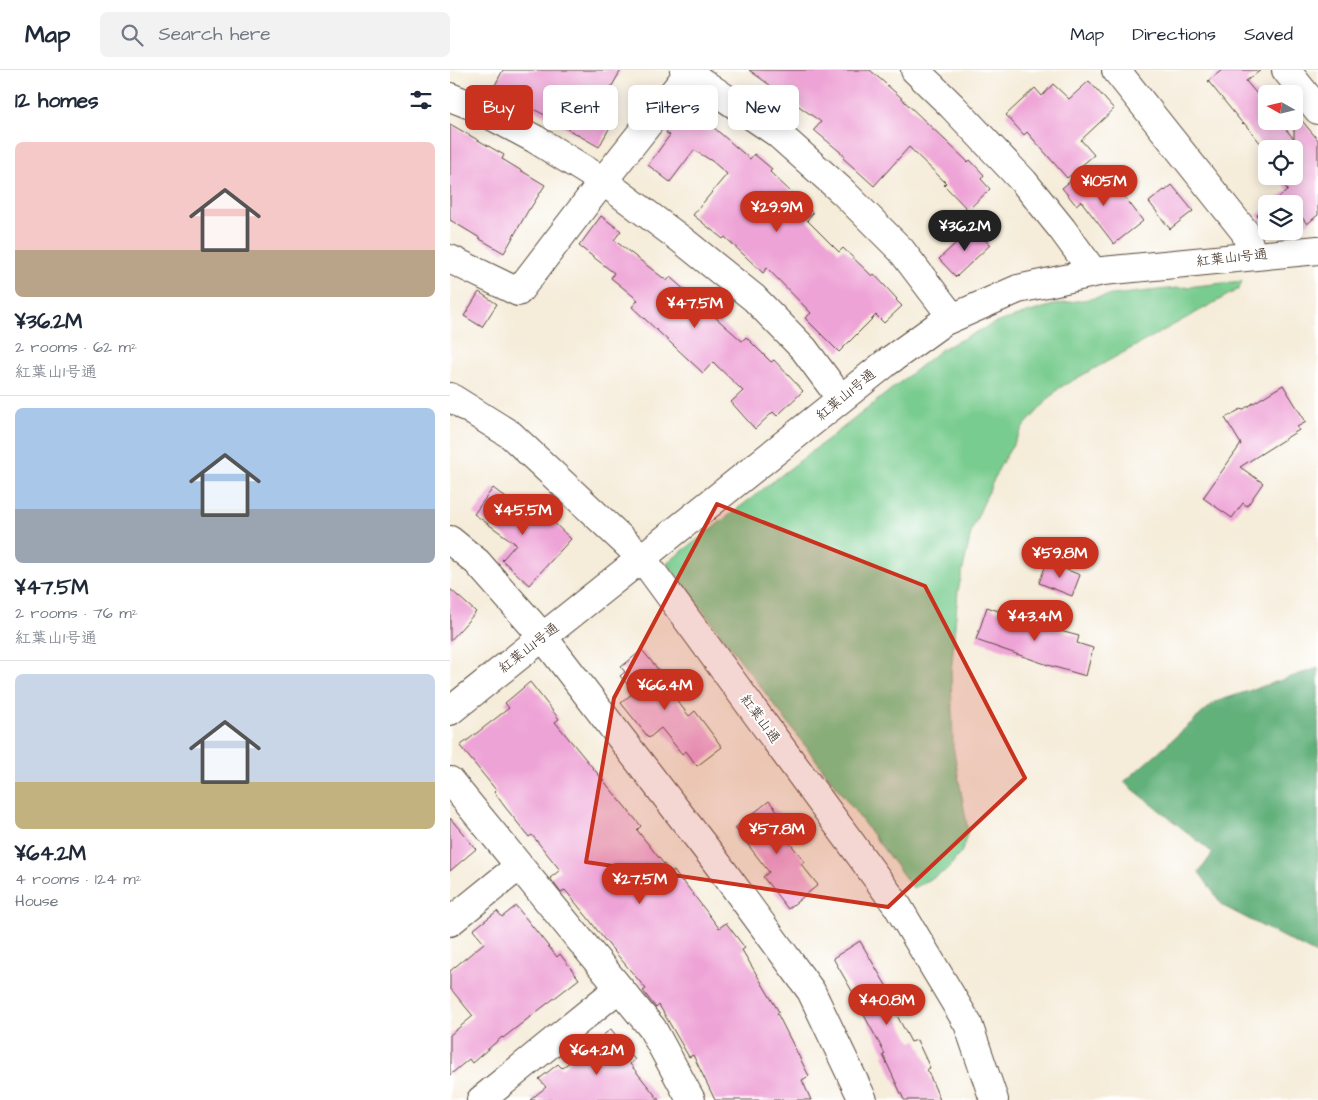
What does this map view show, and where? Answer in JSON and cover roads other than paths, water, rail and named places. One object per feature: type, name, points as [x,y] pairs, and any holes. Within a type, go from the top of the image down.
[{"type":"street","points":[[915,70],[1024,182],[1094,273]]},
{"type":"street","points":[[1116,70],[1245,232],[1253,256]]},
{"type":"street","points":[[1286,70],[1318,110]]},
{"type":"street","points":[[450,259],[518,292],[688,71],[777,133],[844,192],[901,250],[952,317]]},
{"type":"street","points":[[450,96],[535,139],[603,181],[682,240],[754,298],[804,349],[841,399]]},
{"type":"street","name":"紅葉山1号通","points":[[450,711],[841,399],[900,353],[952,317],[1018,289],[1094,273],[1318,250]]},
{"type":"street","name":"紅葉山通","points":[[450,397],[511,435],[642,558],[898,907],[968,1024],[994,1100]]},
{"type":"street","points":[[450,540],[477,562],[543,637],[711,855],[811,991],[863,1100]]},
{"type":"street","points":[[450,781],[652,1028],[691,1100]]},
{"type":"street","points":[[450,922],[519,866]]},
{"type":"street","points":[[481,1100],[619,988]]}]
